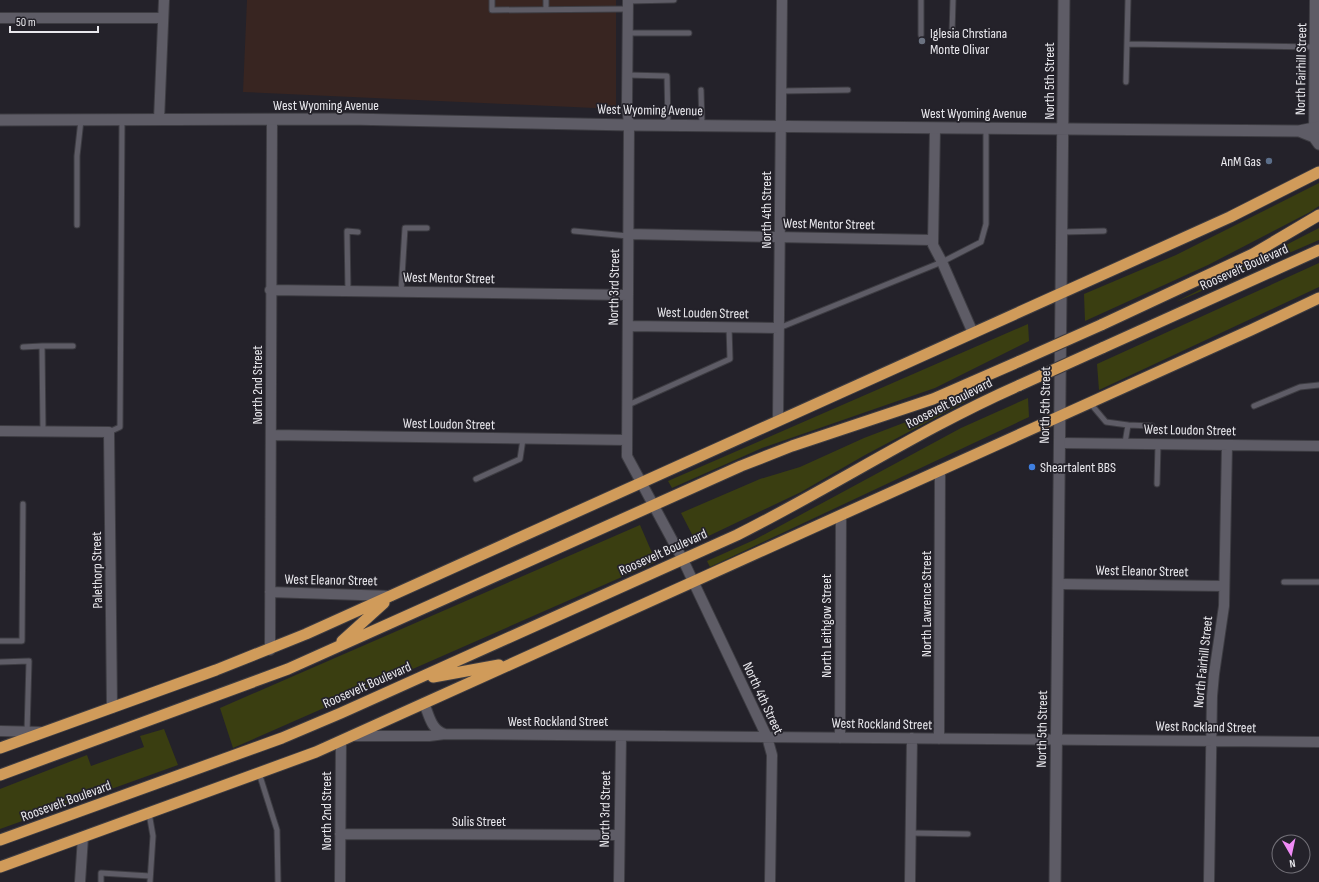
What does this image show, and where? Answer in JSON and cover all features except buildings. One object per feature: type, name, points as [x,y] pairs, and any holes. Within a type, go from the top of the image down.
[{"type":"highway","points":[[0,748],[270,650],[1230,217],[1319,172]]},
{"type":"highway","name":"Roosevelt Boulevard","points":[[0,775],[288,669],[760,458],[933,399],[1020,361],[1246,257],[1319,215]]},
{"type":"highway","name":"Roosevelt Boulevard","points":[[0,840],[211,765],[312,726],[416,680],[765,521],[935,426],[1020,385],[1319,250]]},
{"type":"highway","points":[[0,867],[210,792],[341,741],[1319,298]]},
{"type":"highway","points":[[334,649],[392,596]]},
{"type":"highway","points":[[416,680],[515,662]]},
{"type":"street","points":[[159,120],[164,0]]},
{"type":"street","name":"North 4th Street","points":[[778,421],[782,0]]},
{"type":"street","name":"North 5th Street","points":[[1055,882],[1064,0]]},
{"type":"street","name":"North Fairhill Street","points":[[1315,0],[1316,134]]},
{"type":"street","name":"North 3rd Street","points":[[628,4],[627,104],[629,125],[626,440],[629,462],[654,505],[682,560]]},
{"type":"street","points":[[0,18],[163,18]]},
{"type":"street","name":"West Wyoming Avenue","points":[[0,120],[349,119],[629,125],[1299,131],[1316,134]]},
{"type":"street","name":"North 2nd Street","points":[[270,650],[270,290],[272,120]]},
{"type":"street","points":[[935,128],[932,240],[935,250],[942,262],[973,333]]},
{"type":"street","name":"West Mentor Street","points":[[628,235],[932,240]]},
{"type":"street","name":"West Mentor Street","points":[[270,290],[628,295]]},
{"type":"street","name":"West Louden Street","points":[[628,326],[779,328]]},
{"type":"street","points":[[0,431],[109,432]]},
{"type":"street","name":"Palethorp Street","points":[[109,432],[112,708]]},
{"type":"street","name":"West Loudon Street","points":[[271,435],[626,440]]},
{"type":"street","name":"West Loudon Street","points":[[1060,443],[1319,446]]},
{"type":"street","name":"North Fairhill Street","points":[[1209,882],[1211,741],[1214,674],[1224,606],[1227,445]]},
{"type":"street","name":"North Lawrence Street","points":[[939,739],[940,470]]},
{"type":"street","name":"North Leithgow Street","points":[[840,515],[840,738]]},
{"type":"street","name":"North 4th Street","points":[[682,560],[767,737],[772,755],[770,882]]},
{"type":"street","name":"West Eleanor Street","points":[[1059,584],[1224,586]]},
{"type":"street","name":"West Eleanor Street","points":[[270,592],[392,596]]},
{"type":"street","points":[[424,703],[434,727],[440,733],[445,734]]},
{"type":"street","points":[[0,732],[45,732]]},
{"type":"street","name":"West Rockland Street","points":[[351,736],[430,736],[445,734],[1319,742]]},
{"type":"street","name":"North 3rd Street","points":[[619,882],[621,736]]},
{"type":"street","points":[[910,882],[912,738]]},
{"type":"street","name":"North 2nd Street","points":[[340,882],[341,741]]},
{"type":"street","name":"Sulis Street","points":[[340,834],[619,835]]},
{"type":"street","points":[[80,882],[83,837]]},
{"type":"lane","points":[[492,0],[492,10],[546,10],[628,4],[656,0],[674,0]]},
{"type":"lane","points":[[546,0],[546,10]]},
{"type":"lane","points":[[921,35],[922,0]]},
{"type":"lane","points":[[952,33],[953,0]]},
{"type":"lane","points":[[1126,82],[1128,0]]},
{"type":"lane","points":[[628,33],[689,33]]},
{"type":"lane","points":[[1127,44],[1315,47]]},
{"type":"lane","points":[[627,75],[667,76],[668,125]]},
{"type":"lane","points":[[701,90],[702,125]]},
{"type":"lane","points":[[781,91],[848,90]]},
{"type":"lane","points":[[77,225],[77,156],[81,120]]},
{"type":"lane","points":[[109,432],[120,427],[122,120]]},
{"type":"lane","points":[[779,328],[942,262],[982,242],[986,224],[986,128]]},
{"type":"lane","points":[[401,292],[404,228],[427,228]]},
{"type":"lane","points":[[1062,232],[1104,230]]},
{"type":"lane","points":[[574,231],[628,235]]},
{"type":"lane","points":[[348,291],[347,232],[358,232]]},
{"type":"lane","points":[[627,406],[730,359],[729,327]]},
{"type":"lane","points":[[42,346],[43,431]]},
{"type":"lane","points":[[23,347],[73,346]]},
{"type":"lane","points":[[1254,406],[1300,387],[1319,385]]},
{"type":"lane","points":[[1090,403],[1106,422],[1152,426]]},
{"type":"lane","points":[[1125,444],[1128,424]]},
{"type":"lane","points":[[476,479],[520,459],[523,439]]},
{"type":"lane","points":[[1157,484],[1158,444]]},
{"type":"lane","points":[[0,641],[22,640],[23,504]]},
{"type":"lane","points":[[1284,582],[1319,582]]},
{"type":"lane","points":[[0,662],[29,661],[26,732]]},
{"type":"lane","points":[[259,773],[277,830],[278,882]]},
{"type":"lane","points":[[149,813],[153,836],[150,882]]},
{"type":"lane","points":[[911,833],[968,834]]},
{"type":"lane","points":[[101,882],[101,873],[150,876]]},
{"type":"shaded area","points":[[247,0],[616,0],[616,109],[243,92]]},
{"type":"green space","points":[[1319,183],[1319,206],[1310,212],[1208,265],[1085,321],[1084,294],[1176,255]]},
{"type":"green space","points":[[1319,228],[1319,240],[1176,302]]},
{"type":"green space","points":[[1319,263],[1319,287],[1099,390],[1097,364]]},
{"type":"green space","points":[[1028,324],[1029,341],[935,388],[762,448],[672,488],[668,481]]},
{"type":"green space","points":[[982,393],[865,455],[801,492],[696,542],[681,513],[760,479],[800,467],[864,438]]},
{"type":"green space","points":[[1028,398],[1029,417],[710,567],[707,561],[754,540],[961,428]]},
{"type":"green space","points":[[640,525],[656,562],[233,748],[220,708]]},
{"type":"green space","points":[[164,729],[178,765],[0,829],[0,789],[87,755],[91,766],[144,747],[140,736]]},
{"type":"place","name":"Iglesia Chrstiana Monte Olivar","points":[[922,41]]},
{"type":"place","name":"AnM Gas","points":[[1269,161]]},
{"type":"place","name":"Sheartalent BBS","points":[[1032,467]]}]
